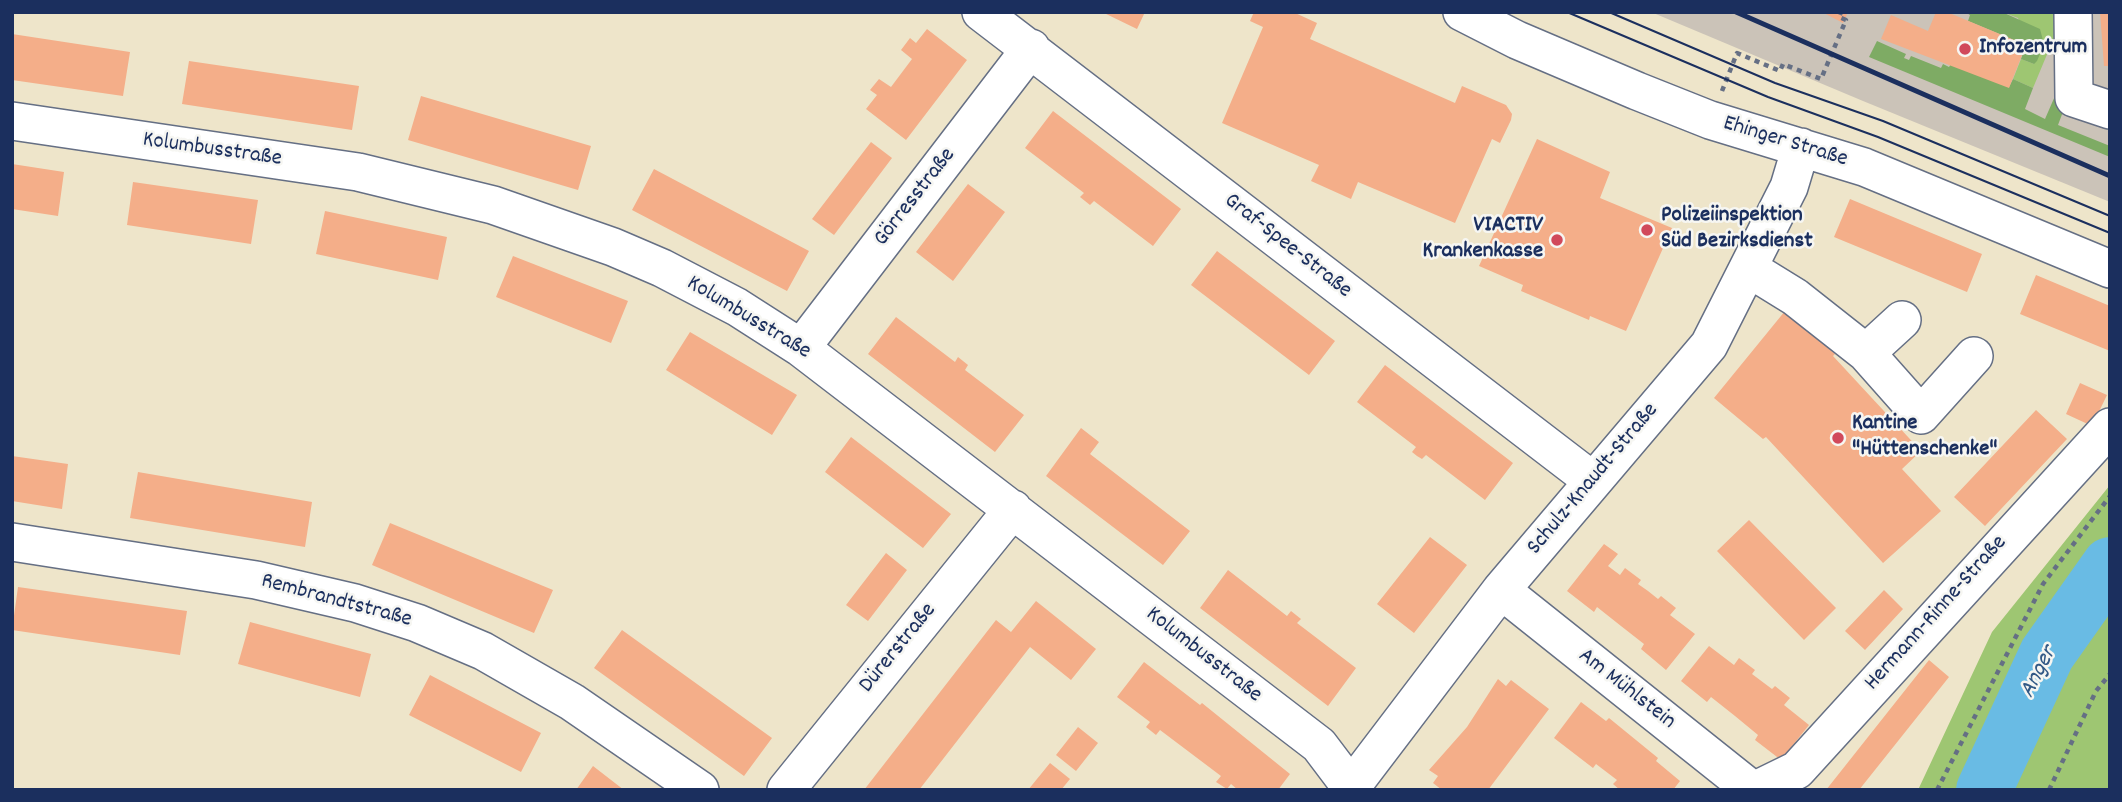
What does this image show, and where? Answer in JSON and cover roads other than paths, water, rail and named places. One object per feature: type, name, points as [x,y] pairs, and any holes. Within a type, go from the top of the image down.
[{"type":"street","name":"Graf-Spee-Straße","points":[[981,12],[1593,481]]},
{"type":"street","name":"Ehinger Straße","points":[[1462,12],[1517,40],[1710,120],[1864,167],[2110,269]]},
{"type":"street","points":[[2073,12],[2074,98],[2110,110]]},
{"type":"street","name":"Görresstraße","points":[[801,348],[1031,48]]},
{"type":"street","name":"Kolumbusstraße","points":[[12,121],[358,172],[493,205],[613,247],[662,268],[737,307],[801,348],[1319,745],[1351,789]]},
{"type":"street","name":"Schulz-Knaudt-Straße","points":[[1351,789],[1501,590],[1709,345],[1789,187],[1801,147]]},
{"type":"street","points":[[1748,268],[1795,297],[1866,353],[1921,415],[1974,356]]},
{"type":"street","points":[[1866,353],[1902,320]]},
{"type":"street","name":"Hermann-Rinne-Straße","points":[[1754,790],[1797,770],[2110,427]]},
{"type":"street","name":"Dürerstraße","points":[[786,790],[1013,509]]},
{"type":"street","name":"Rembrandtstraße","points":[[12,542],[256,580],[355,603],[417,623],[483,651],[572,702],[700,790]]},
{"type":"street","name":"Am Mühlstein","points":[[1501,590],[1754,790]]},
{"type":"waterway","name":"Anger","points":[[1984,790],[2047,654],[2110,565]]},
{"type":"tram line","points":[[1567,12],[1768,97],[1878,137],[2110,233]]},
{"type":"tram line","points":[[1609,12],[1775,83],[1883,121],[2110,216]]},
{"type":"railway","points":[[1736,12],[2110,176]]},
{"type":"place","name":"Infozentrum","points":[[1965,49]]},
{"type":"place","name":"Polizeiinspektion Süd Bezirksdienst","points":[[1647,230]]},
{"type":"place","name":"VIACTIV Krankenkasse","points":[[1557,240]]},
{"type":"place","name":"Kantine \"Hüttenschenke\"","points":[[1838,438]]}]
